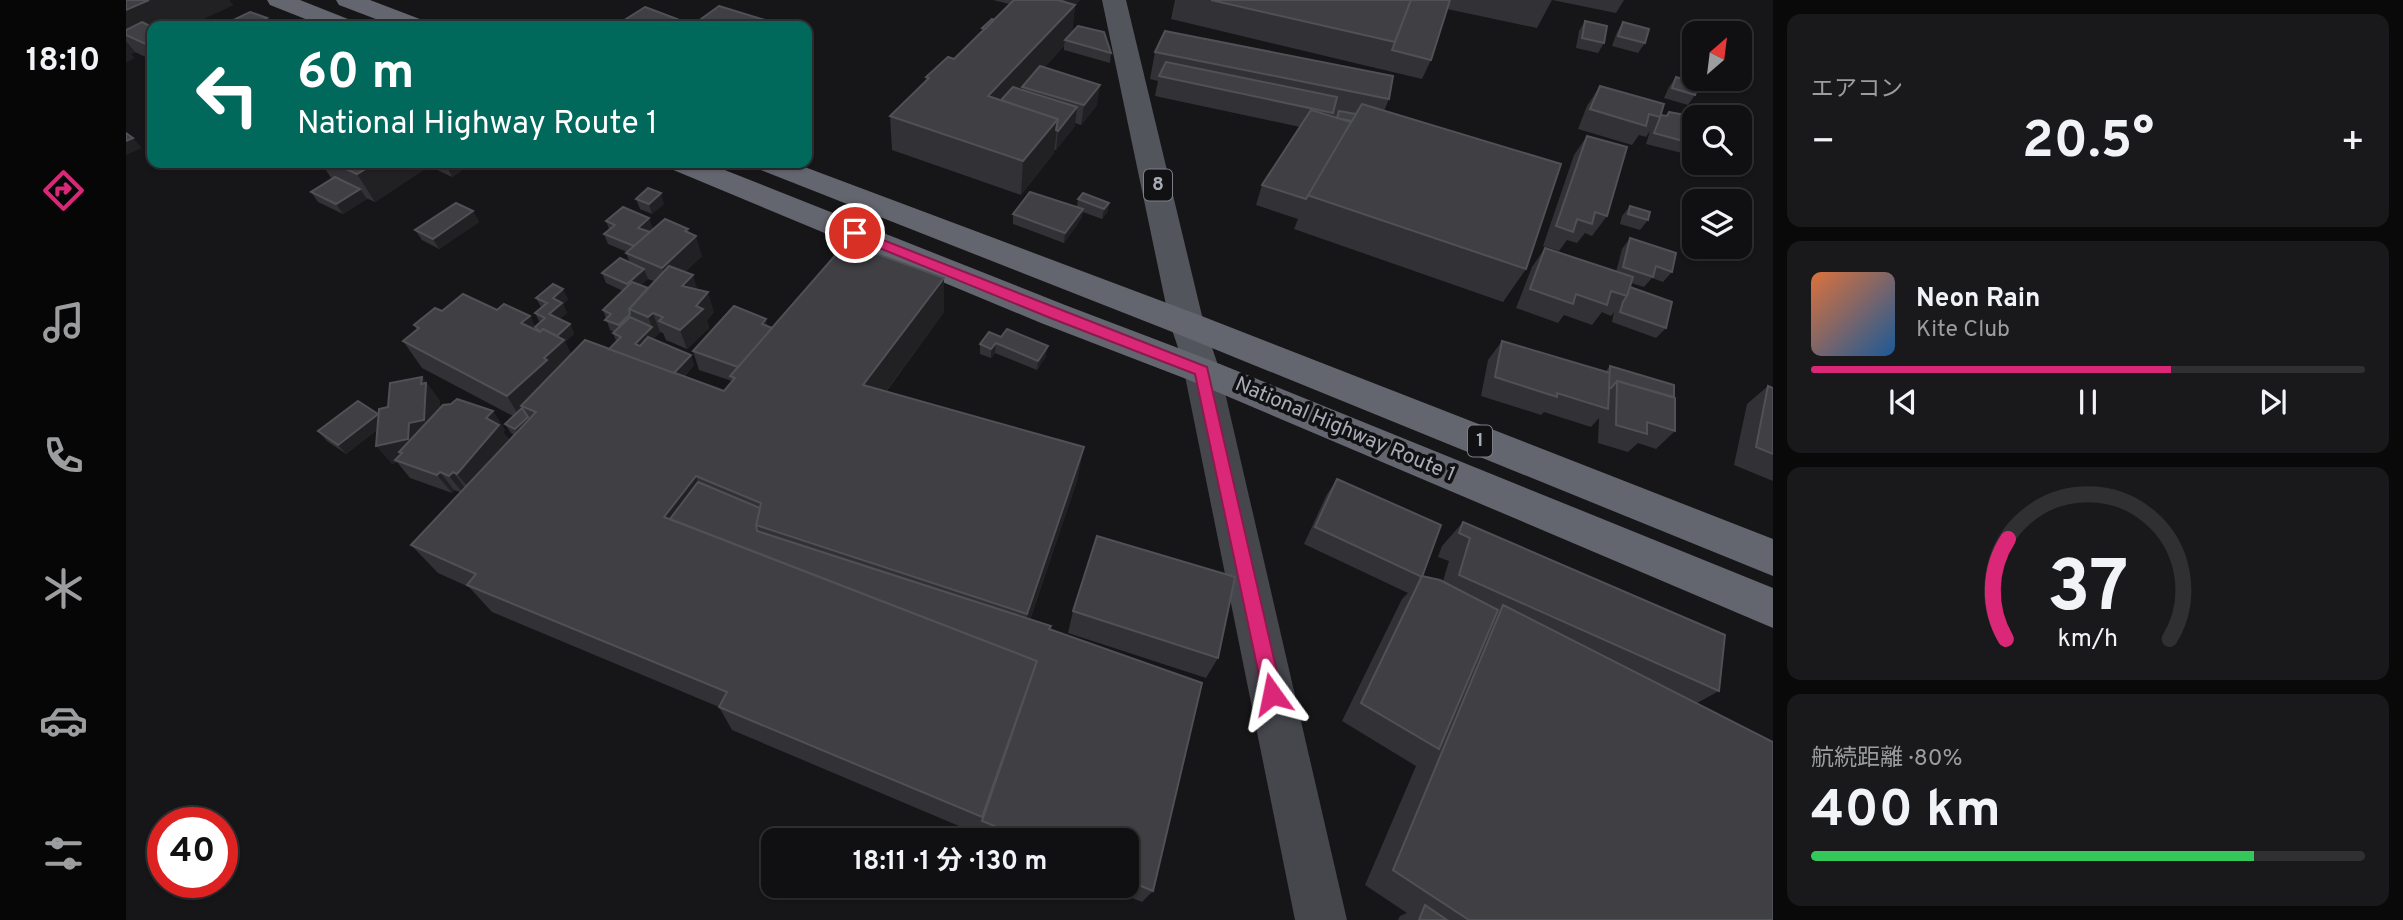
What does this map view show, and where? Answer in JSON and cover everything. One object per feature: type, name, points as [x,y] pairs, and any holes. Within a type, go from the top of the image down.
[{"type":"highway","points":[[279,0],[332,21]]},
{"type":"highway","points":[[348,0],[403,21]]},
{"type":"highway","name":"National Highway Route 1","points":[[693,168],[1053,314],[1202,370],[1773,608]]},
{"type":"highway","name":"National Highway Route 1","points":[[781,168],[1187,324],[1773,558]]},
{"type":"main road","name":"8","points":[[1114,0],[1187,324],[1202,370]]},
{"type":"street","points":[[1202,370],[1321,920]]},
{"type":"building","points":[[126,0],[149,0],[126,10]]},
{"type":"building","points":[[1014,0],[1058,0],[1075,5],[988,96],[1058,119],[1023,161],[890,116],[929,78],[926,77],[948,57],[954,59]]},
{"type":"building","points":[[1211,0],[1411,0],[1395,42]]},
{"type":"building","points":[[1411,0],[1450,0],[1431,60],[1392,50]]},
{"type":"building","points":[[719,6],[765,20],[764,21],[698,21]]},
{"type":"building","points":[[645,7],[677,19],[674,21],[623,21]]},
{"type":"building","points":[[250,12],[267,18],[261,21],[231,21]]},
{"type":"building","points":[[994,20],[985,29],[982,28]]},
{"type":"building","points":[[1585,21],[1607,26],[1604,43],[1582,38]]},
{"type":"building","points":[[142,22],[147,24],[147,45],[126,35],[126,30]]},
{"type":"building","points":[[1623,22],[1649,29],[1645,43],[1618,36]]},
{"type":"building","points":[[1078,26],[1104,32],[1111,53],[1065,40]]},
{"type":"building","points":[[1165,31],[1393,76],[1389,99],[1155,52]]},
{"type":"building","points":[[1166,62],[1337,97],[1333,113],[1159,76]]},
{"type":"building","points":[[1040,66],[1100,85],[1084,105],[1022,87]]},
{"type":"building","points":[[1676,77],[1682,79],[1682,91],[1696,91],[1695,95],[1672,88]]},
{"type":"building","points":[[1600,86],[1664,104],[1660,117],[1649,114],[1646,126],[1590,109]]},
{"type":"building","points":[[1013,87],[1077,107],[1058,131],[1058,119],[1001,100]]},
{"type":"building","points":[[1362,104],[1561,164],[1526,269],[1307,195]]},
{"type":"building","points":[[1311,110],[1351,122],[1306,199],[1262,185]]},
{"type":"building","points":[[1339,111],[1356,114],[1352,121],[1337,118]]},
{"type":"building","points":[[1669,112],[1682,114],[1682,141],[1654,133],[1661,115],[1667,116]]},
{"type":"building","points":[[1587,136],[1627,147],[1607,216],[1595,212],[1592,224],[1577,219],[1573,232],[1556,226]]},
{"type":"building","points":[[344,168],[367,168],[357,174]]},
{"type":"building","points":[[335,177],[360,189],[336,204],[311,192]]},
{"type":"building","points":[[648,188],[661,193],[649,204],[636,199]]},
{"type":"building","points":[[1030,192],[1083,209],[1065,233],[1013,214]]},
{"type":"building","points":[[1083,193],[1109,203],[1104,209],[1078,199]]},
{"type":"building","points":[[456,203],[473,211],[433,239],[415,230]]},
{"type":"building","points":[[1630,206],[1650,212],[1648,220],[1628,214]]},
{"type":"building","points":[[623,207],[649,218],[638,228],[650,232],[634,246],[604,234],[615,225],[606,221]]},
{"type":"building","points":[[665,219],[688,229],[685,231],[696,236],[662,268],[626,253]]},
{"type":"building","points":[[1630,238],[1676,253],[1672,272],[1656,266],[1653,277],[1623,267]]},
{"type":"building","points":[[846,243],[944,278],[863,385],[1084,447],[1027,614],[756,525],[761,503],[696,476],[664,517],[1037,661],[982,817],[719,707],[727,692],[467,585],[476,574],[411,545],[536,412],[521,406],[585,340],[724,391],[735,378],[730,376]]},
{"type":"building","points":[[1545,248],[1633,277],[1627,296],[1611,291],[1607,305],[1576,294],[1573,304],[1530,289]]},
{"type":"building","points":[[620,258],[644,269],[627,284],[602,273]]},
{"type":"building","points":[[669,266],[693,275],[682,286],[708,292],[696,306],[703,309],[680,330],[659,321],[663,317],[653,313],[648,317],[629,309]]},
{"type":"building","points":[[632,282],[648,288],[619,325],[605,320],[611,314],[603,310]]},
{"type":"building","points":[[553,284],[563,289],[553,298],[562,303],[549,314],[570,324],[557,336],[543,329],[540,332],[535,327],[545,318],[535,313],[547,303],[536,298]]},
{"type":"building","points":[[1630,287],[1672,302],[1666,328],[1620,312]]},
{"type":"building","points":[[463,294],[497,310],[504,304],[530,316],[521,323],[540,332],[543,329],[564,340],[544,358],[547,360],[507,396],[403,341],[419,328],[414,325],[435,308],[442,311]]},
{"type":"building","points":[[734,306],[766,319],[762,324],[772,328],[738,367],[693,351]]},
{"type":"building","points":[[630,317],[652,327],[635,344],[640,346],[648,337],[691,355],[674,373],[609,349],[621,337],[613,333]]},
{"type":"building","points":[[1007,329],[1048,346],[1038,361],[996,343],[991,349],[980,344],[989,332],[1001,337]]},
{"type":"building","points":[[1502,341],[1610,373],[1608,409],[1557,393],[1557,397],[1495,377]]},
{"type":"building","points":[[1610,366],[1674,385],[1674,397],[1617,381],[1609,388]]},
{"type":"building","points":[[422,377],[421,384],[426,383],[424,420],[409,423],[408,439],[376,446],[379,409],[388,407],[390,383]]},
{"type":"building","points":[[1617,381],[1675,398],[1675,431],[1647,422],[1647,434],[1616,425]]},
{"type":"building","points":[[1768,386],[1773,388],[1773,454],[1756,447]]},
{"type":"building","points":[[457,399],[493,411],[486,418],[499,425],[457,474],[453,472],[449,476],[440,472],[437,475],[395,460],[402,453],[399,452],[443,405],[451,404]]},
{"type":"building","points":[[358,401],[378,414],[338,445],[318,431]]},
{"type":"building","points":[[522,408],[528,417],[515,429],[505,424]]},
{"type":"building","points":[[1337,479],[1441,525],[1422,577],[1315,527]]},
{"type":"building","points":[[698,482],[760,508],[757,531],[1051,626],[1049,629],[1202,683],[1153,891],[1139,885],[1139,828],[999,828],[982,821],[1037,661],[670,519]]},
{"type":"building","points":[[1463,522],[1725,635],[1719,691],[1459,575],[1470,538],[1459,533]]},
{"type":"building","points":[[1097,536],[1235,577],[1218,658],[1073,611]]},
{"type":"building","points":[[1422,576],[1440,580],[1498,610],[1439,749],[1361,703]]},
{"type":"building","points":[[1503,605],[1773,742],[1773,920],[1469,920],[1393,870]]},
{"type":"building","points":[[1425,905],[1447,920],[1419,920]]},
{"type":"route","points":[[855,233],[1053,314],[1202,370],[1272,694]]}]
